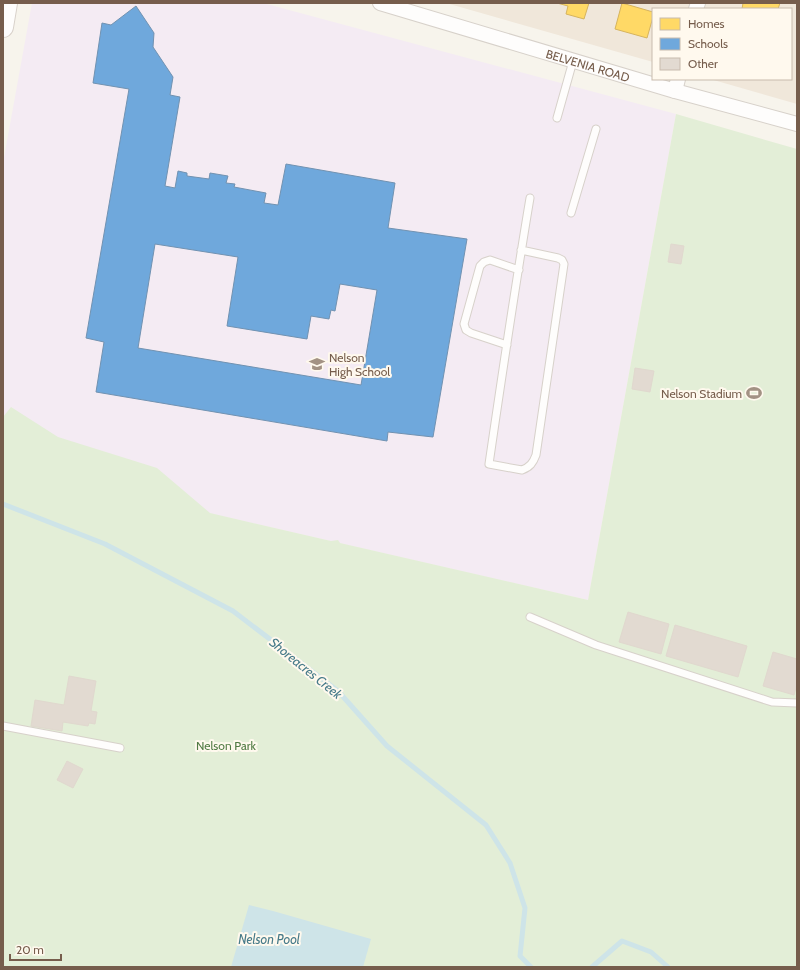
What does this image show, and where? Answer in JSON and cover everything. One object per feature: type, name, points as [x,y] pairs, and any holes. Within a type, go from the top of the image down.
[{"type":"main road","points":[[3,27],[7,3]]},
{"type":"street","name":"BELVENIA ROAD","points":[[380,3],[573,61],[652,79]]},
{"type":"street","name":"BELVENIA ROAD","points":[[655,80],[677,85],[797,124]]},
{"type":"lane","points":[[557,118],[573,61]]},
{"type":"lane","points":[[571,213],[596,129]]},
{"type":"lane","points":[[521,250],[558,258],[562,260],[564,264],[536,455],[533,463],[522,470],[490,464],[521,250],[530,198]]},
{"type":"lane","points":[[507,345],[471,333],[466,330],[464,324],[480,266],[484,262],[490,260],[519,270]]},
{"type":"lane","points":[[530,616],[596,645],[772,702],[797,703]]},
{"type":"lane","points":[[3,726],[120,748]]},
{"type":"shaded area","name":"Nelson High School","points":[[32,3],[263,3],[676,114],[588,600],[3,466],[3,163]]},
{"type":"shaded area","points":[[446,3],[797,3],[797,104],[713,80],[792,80],[792,8],[652,8],[652,62]]},
{"type":"green space","name":"Nelson Park","points":[[676,114],[797,149],[797,967],[3,967],[3,417],[11,407],[58,437],[157,468],[210,513],[331,541],[338,540],[340,543],[588,600]]},
{"type":"water","name":"Nelson Pool","points":[[249,905],[371,939],[363,967],[231,967]]},
{"type":"building: Homes","points":[[557,3],[589,3],[584,19],[566,14],[568,6]]},
{"type":"building: Homes","points":[[622,3],[652,12],[652,20],[647,38],[615,29]]},
{"type":"building: Homes","points":[[743,3],[780,3],[778,8],[742,8]]},
{"type":"building: Schools","points":[[136,6],[154,33],[153,47],[173,77],[170,95],[180,97],[165,186],[175,188],[178,171],[187,173],[187,176],[209,179],[210,173],[228,176],[226,183],[235,184],[234,187],[266,193],[264,203],[278,205],[286,164],[395,183],[388,228],[467,239],[433,437],[388,432],[387,441],[96,392],[104,342],[86,338],[129,89],[93,83],[102,23],[111,25]],"holes":[[[155,244],[238,257],[227,326],[307,339],[311,316],[329,319],[331,310],[335,311],[340,284],[377,290],[361,385],[138,348]]]},
{"type":"building: Other","points":[[671,244],[684,246],[681,264],[668,262]]},
{"type":"building: Other","points":[[635,368],[654,371],[650,392],[632,389]]},
{"type":"building: Other","points":[[628,612],[669,624],[661,654],[619,642]]},
{"type":"building: Other","points":[[675,625],[747,646],[738,677],[666,656]]},
{"type":"building: Other","points":[[773,652],[797,659],[797,684],[794,695],[763,686]]},
{"type":"building: Other","points":[[69,676],[96,681],[91,711],[97,712],[95,724],[89,723],[88,726],[63,722],[62,731],[31,726],[35,700],[64,705]]},
{"type":"building: Other","points":[[67,761],[83,769],[73,788],[57,780]]},
{"type":"waterway","name":"Shoreacres Creek","points":[[3,504],[105,544],[233,611],[338,691],[387,746],[486,825],[510,863],[525,908],[520,956],[531,967]]},
{"type":"waterway","name":"Shoreacres Creek","points":[[592,967],[622,941],[651,952],[668,967]]},
{"type":"place","name":"Nelson High School","points":[[317,364]]},
{"type":"place","name":"Nelson Stadium","points":[[754,393]]}]
